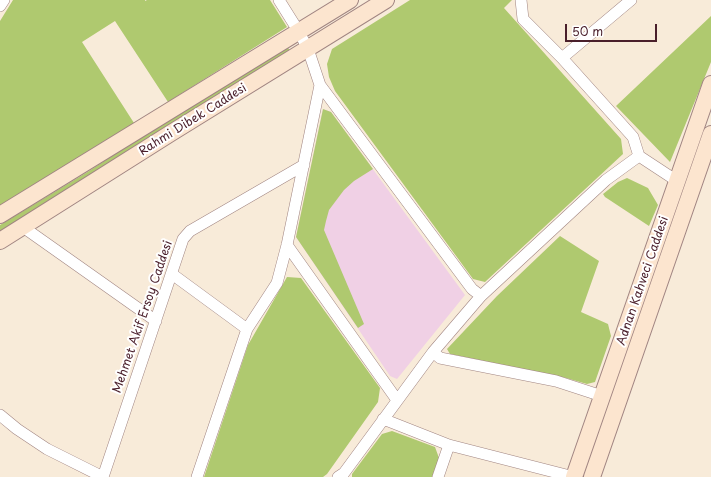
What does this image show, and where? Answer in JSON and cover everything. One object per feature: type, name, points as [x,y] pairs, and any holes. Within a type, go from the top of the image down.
[{"type":"main road","name":"Rahmi Dibek Caddesi","points":[[0,215],[350,0]]},
{"type":"main road","name":"Rahmi Dibek Caddesi","points":[[0,241],[386,0]]},
{"type":"main road","name":"Adnan Kahveci Caddesi","points":[[574,477],[711,84]]},
{"type":"main road","name":"Adnan Kahveci Caddesi","points":[[592,477],[711,134]]},
{"type":"street","points":[[0,6],[4,0]]},
{"type":"street","points":[[279,0],[308,49],[320,85],[472,289],[481,296]]},
{"type":"street","points":[[521,0],[523,19],[562,58],[633,137],[639,156],[677,181]]},
{"type":"street","points":[[562,58],[631,0]]},
{"type":"street","points":[[197,477],[248,329],[277,283],[287,245],[320,85]]},
{"type":"street","points":[[342,476],[433,352],[481,296],[606,180],[639,156]]},
{"type":"street","name":"Mehmet Akif Ersoy Caddesi","points":[[103,477],[184,239],[190,231],[304,165]]},
{"type":"street","points":[[23,227],[156,321]]},
{"type":"street","points":[[287,245],[397,400]]},
{"type":"street","points":[[172,274],[248,329]]},
{"type":"street","points":[[433,352],[440,358],[556,381],[602,396]]},
{"type":"street","points":[[0,415],[47,450],[103,477]]},
{"type":"street","points":[[383,419],[450,444],[574,477]]},
{"type":"street","points":[[438,477],[450,444]]},
{"type":"shaded area","points":[[323,109],[331,112],[465,295],[397,379],[390,376],[296,237]]},
{"type":"green space","points":[[13,0],[270,0],[287,27],[168,102],[115,21],[82,42],[134,123],[0,206],[0,21]]},
{"type":"green space","points":[[410,0],[512,0],[504,8],[621,139],[623,154],[485,282],[473,279],[335,91],[329,77],[327,64],[332,49]]},
{"type":"green space","points":[[711,16],[711,62],[670,162],[616,106]]},
{"type":"green space","points":[[287,46],[290,51],[0,232],[0,225],[89,171],[180,112]]},
{"type":"green space","points":[[323,109],[331,112],[373,169],[354,181],[344,190],[329,210],[324,230],[364,324],[358,328],[296,237]]},
{"type":"green space","points":[[627,178],[648,188],[658,205],[649,226],[605,197],[603,194],[618,182]]},
{"type":"green space","points":[[560,236],[599,261],[581,312],[608,324],[611,336],[595,382],[587,384],[566,378],[450,354],[447,349],[497,296]]},
{"type":"green space","points":[[287,277],[301,278],[380,388],[378,402],[327,474],[323,477],[204,477],[248,345]]},
{"type":"green space","points":[[392,431],[435,447],[439,458],[432,477],[352,477],[352,474],[382,434]]}]
